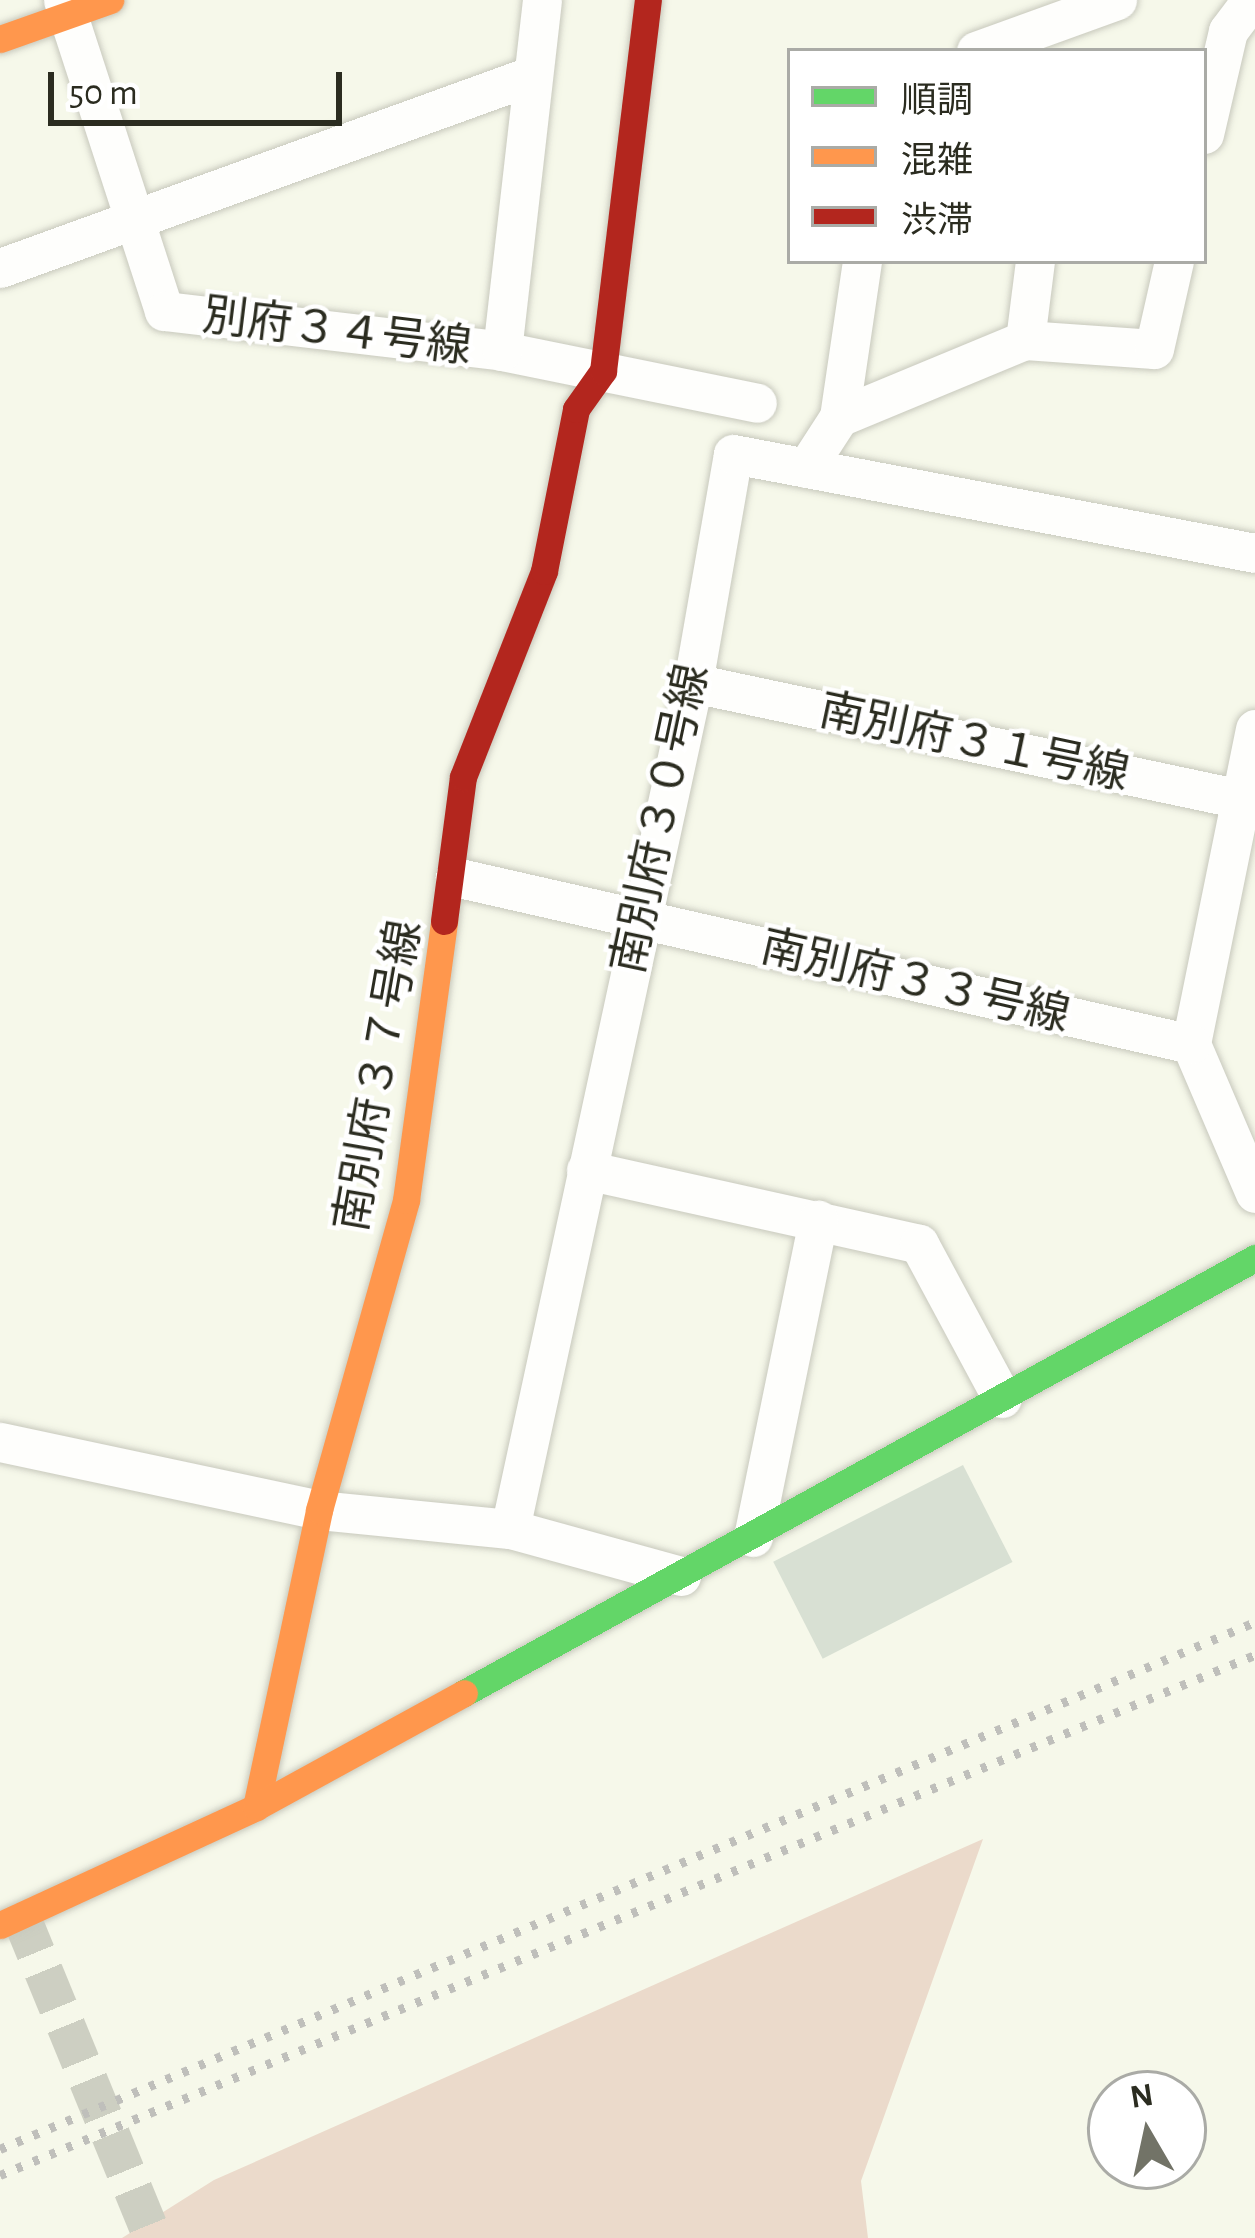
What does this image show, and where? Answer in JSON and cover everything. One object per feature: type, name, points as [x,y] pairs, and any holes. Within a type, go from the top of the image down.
[{"type":"street","points":[[0,39],[66,7],[110,0]]},
{"type":"street","points":[[502,351],[542,0]]},
{"type":"street","points":[[603,371],[648,0]]},
{"type":"street","points":[[992,48],[1065,34],[1117,0]]},
{"type":"street","name":"別府３４号線","points":[[66,7],[141,219],[164,311],[502,351],[757,403]]},
{"type":"street","points":[[1207,121],[1233,10]]},
{"type":"street","points":[[0,268],[530,76]]},
{"type":"street","points":[[806,468],[838,417],[862,264]]},
{"type":"street","points":[[1024,340],[1035,264]]},
{"type":"street","points":[[838,417],[1024,340],[1154,349],[1173,264]]},
{"type":"street","name":"南別府３７号線","points":[[256,1807],[319,1510],[406,1200],[455,877],[463,777],[544,572],[575,409],[603,371]]},
{"type":"street","name":"南別府３０号線","points":[[510,1529],[638,920],[693,683],[733,454],[1255,554]]},
{"type":"street","name":"南別府３１号線","points":[[693,683],[1248,801]]},
{"type":"street","points":[[1255,729],[1248,801],[1191,1044],[1255,1192]]},
{"type":"street","name":"南別府３３号線","points":[[455,877],[1191,1044]]},
{"type":"street","points":[[586,1170],[919,1244],[1002,1398]]},
{"type":"street","points":[[753,1537],[818,1220]]},
{"type":"street","points":[[0,1925],[256,1807],[1255,1258]]},
{"type":"street","points":[[0,1442],[319,1510],[510,1529],[681,1576]]},
{"type":"shaded area","points":[[983,1839],[861,2181],[868,2238],[122,2238],[214,2180]]},
{"type":"building","points":[[963,1465],[1012,1562],[823,1659],[773,1562]]},
{"type":"tunnel","points":[[21,1916],[151,2233]]},
{"type":"railway","points":[[0,2149],[1255,1622]]},
{"type":"railway","points":[[0,2175],[1255,1655]]},
{"type":"traffic: fast","points":[[464,1693],[1255,1258]]},
{"type":"traffic: slow","points":[[0,39],[110,0]]},
{"type":"traffic: slow","points":[[256,1807],[319,1510],[406,1200],[444,921]]},
{"type":"traffic: slow","points":[[0,1925],[256,1807],[464,1693]]},
{"type":"traffic: jam","points":[[444,921],[463,777],[544,571],[576,409],[603,371],[648,0]]}]
